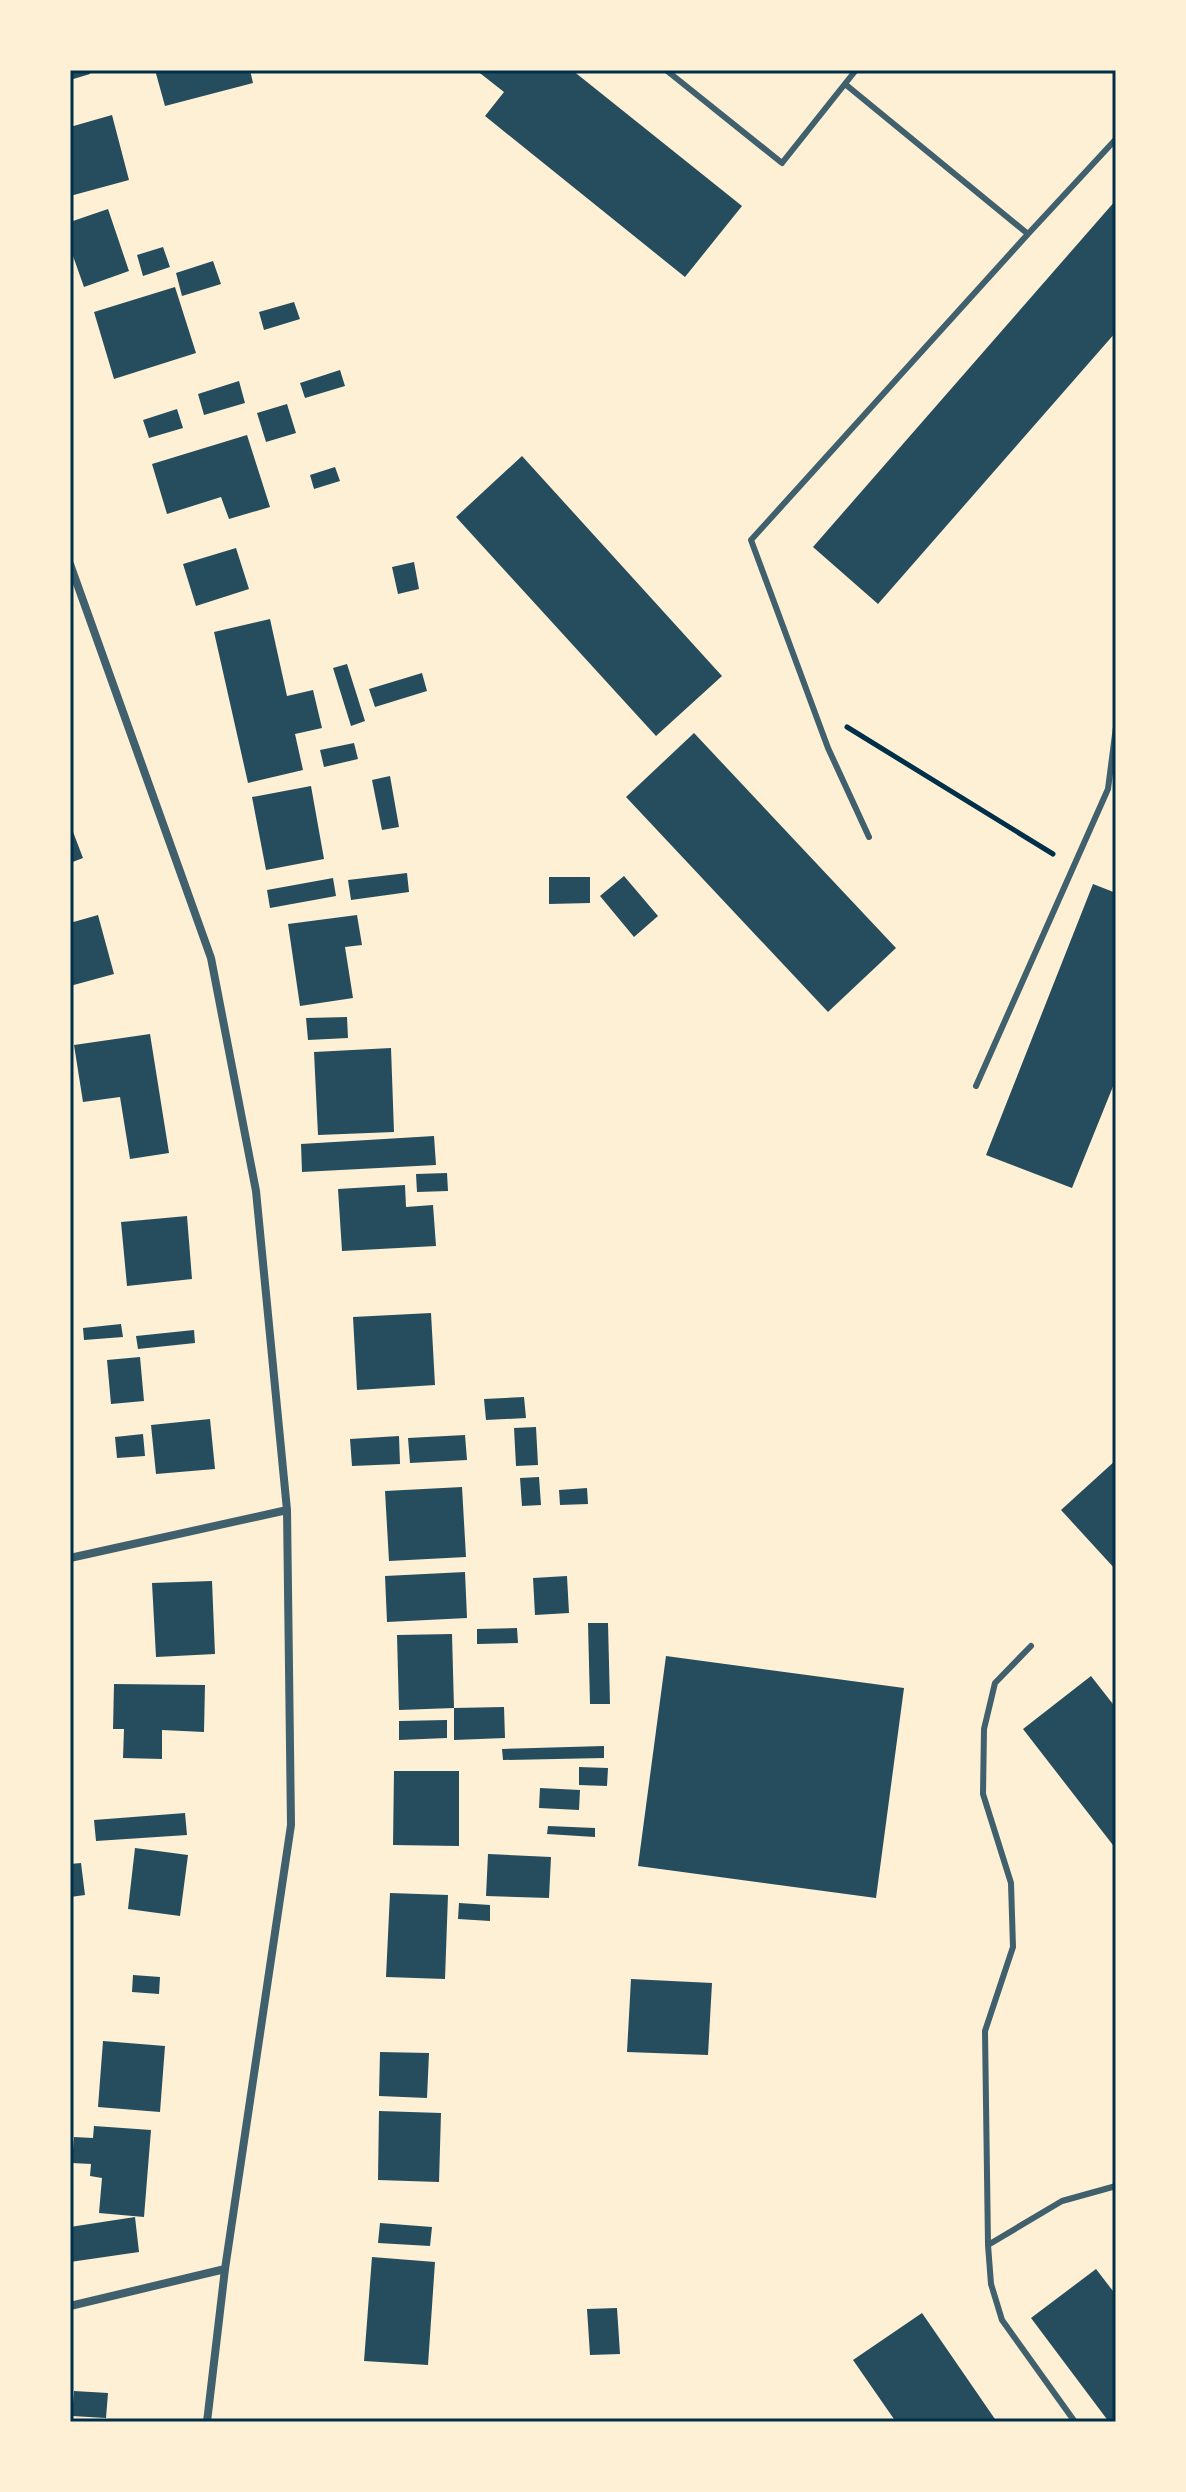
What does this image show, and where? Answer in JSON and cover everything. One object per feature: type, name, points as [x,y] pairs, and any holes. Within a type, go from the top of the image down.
[{"type":"street","points":[[70,564],[211,958],[256,1191],[287,1510],[291,1825],[225,2269],[207,2422]]},
{"type":"street","points":[[70,1558],[287,1510]]},
{"type":"street","points":[[70,2306],[225,2269]]},
{"type":"lane","points":[[666,70],[782,163],[856,70]]},
{"type":"lane","points":[[845,84],[1028,234]]},
{"type":"lane","points":[[869,837],[811,703],[751,540],[1116,139]]},
{"type":"lane","points":[[976,1086],[1108,789],[1116,727]]},
{"type":"lane","points":[[1031,1646],[995,1683],[984,1729],[983,1794],[1011,1883],[1013,1947],[985,2031],[988,2245],[991,2284],[1002,2320],[1075,2422]]},
{"type":"lane","points":[[988,2245],[1062,2201],[1116,2186]]},
{"type":"path","points":[[811,703],[1074,867]]},
{"type":"building","points":[[70,70],[89,70],[90,74],[70,80]]},
{"type":"building","points":[[155,70],[250,70],[253,83],[165,106]]},
{"type":"building","points":[[476,70],[572,70],[742,206],[685,277],[485,116],[504,92]]},
{"type":"building","points":[[112,115],[129,180],[70,196],[70,127]]},
{"type":"building","points":[[1116,200],[1116,332],[878,604],[813,547]]},
{"type":"building","points":[[108,209],[129,271],[84,287],[73,256],[70,257],[70,222]]},
{"type":"building","points":[[163,247],[170,267],[143,276],[137,255]]},
{"type":"building","points":[[213,261],[221,284],[182,296],[176,273]]},
{"type":"building","points":[[175,287],[196,353],[114,379],[94,312]]},
{"type":"building","points":[[294,302],[300,319],[264,330],[259,312]]},
{"type":"building","points":[[340,370],[345,386],[305,398],[300,383]]},
{"type":"building","points":[[239,381],[245,403],[204,415],[198,394]]},
{"type":"building","points":[[287,404],[296,433],[266,442],[257,413]]},
{"type":"building","points":[[177,409],[183,428],[149,438],[143,420]]},
{"type":"building","points":[[247,435],[270,507],[229,519],[221,497],[167,514],[152,464]]},
{"type":"building","points":[[522,456],[722,676],[656,736],[456,517]]},
{"type":"building","points":[[335,467],[340,481],[314,489],[310,475]]},
{"type":"building","points":[[236,548],[249,589],[196,606],[183,564]]},
{"type":"building","points":[[414,562],[419,589],[398,594],[392,567]]},
{"type":"building","points":[[270,619],[287,696],[313,690],[322,728],[295,734],[303,770],[248,783],[214,632]]},
{"type":"building","points":[[347,664],[365,721],[351,726],[333,668]]},
{"type":"building","points":[[422,673],[427,691],[375,707],[369,689]]},
{"type":"building","points":[[694,733],[896,948],[828,1012],[626,797]]},
{"type":"building","points":[[354,743],[358,759],[324,767],[320,750]]},
{"type":"building","points":[[390,776],[399,827],[382,830],[372,780]]},
{"type":"building","points":[[311,786],[324,859],[266,870],[252,797]]},
{"type":"building","points":[[70,824],[83,858],[70,863]]},
{"type":"building","points":[[407,873],[409,892],[351,900],[348,880]]},
{"type":"building","points":[[624,876],[658,916],[634,937],[600,896]]},
{"type":"building","points":[[549,877],[590,877],[590,903],[549,904]]},
{"type":"building","points":[[333,878],[336,896],[270,908],[267,890]]},
{"type":"building","points":[[1093,884],[1116,893],[1116,1079],[1072,1188],[986,1155]]},
{"type":"building","points":[[98,915],[114,974],[70,986],[70,923]]},
{"type":"building","points":[[357,915],[362,945],[345,947],[353,998],[300,1006],[288,924]]},
{"type":"building","points":[[347,1017],[348,1038],[308,1040],[306,1018]]},
{"type":"building","points":[[150,1034],[169,1153],[130,1159],[120,1097],[83,1102],[74,1045]]},
{"type":"building","points":[[391,1048],[394,1132],[318,1135],[314,1052]]},
{"type":"building","points":[[434,1136],[436,1165],[302,1172],[301,1144]]},
{"type":"building","points":[[447,1173],[448,1191],[417,1192],[416,1174]]},
{"type":"building","points":[[405,1185],[406,1207],[433,1205],[436,1246],[342,1251],[338,1189]]},
{"type":"building","points":[[187,1216],[192,1279],[127,1286],[121,1222]]},
{"type":"building","points":[[431,1313],[435,1385],[357,1390],[353,1317]]},
{"type":"building","points":[[121,1324],[123,1337],[84,1340],[83,1328]]},
{"type":"building","points":[[194,1330],[195,1343],[138,1349],[136,1336]]},
{"type":"building","points":[[140,1357],[144,1401],[111,1404],[107,1360]]},
{"type":"building","points":[[524,1397],[526,1418],[486,1420],[484,1399]]},
{"type":"building","points":[[210,1419],[215,1469],[156,1474],[151,1425]]},
{"type":"building","points":[[536,1427],[538,1465],[516,1466],[514,1428]]},
{"type":"building","points":[[143,1434],[145,1456],[117,1458],[115,1437]]},
{"type":"building","points":[[465,1435],[467,1460],[410,1463],[408,1438]]},
{"type":"building","points":[[399,1436],[400,1464],[352,1466],[350,1439]]},
{"type":"building","points":[[1116,1460],[1116,1570],[1061,1510]]},
{"type":"building","points":[[539,1477],[541,1505],[522,1506],[520,1478]]},
{"type":"building","points":[[462,1487],[466,1557],[389,1561],[385,1491]]},
{"type":"building","points":[[587,1488],[588,1504],[560,1505],[559,1490]]},
{"type":"building","points":[[465,1572],[467,1618],[387,1622],[385,1576]]},
{"type":"building","points":[[567,1576],[569,1613],[535,1615],[533,1578]]},
{"type":"building","points":[[212,1581],[215,1654],[156,1657],[152,1583]]},
{"type":"building","points":[[588,1623],[608,1623],[610,1704],[590,1704]]},
{"type":"building","points":[[517,1628],[518,1643],[477,1644],[477,1629]]},
{"type":"building","points":[[452,1634],[454,1708],[399,1710],[397,1635]]},
{"type":"building","points":[[666,1656],[904,1688],[876,1898],[638,1866]]},
{"type":"building","points":[[1091,1676],[1116,1708],[1116,1849],[1023,1729]]},
{"type":"building","points":[[114,1684],[205,1685],[204,1732],[162,1730],[162,1759],[123,1758],[124,1729],[113,1729]]},
{"type":"building","points":[[504,1707],[505,1738],[454,1740],[454,1708]]},
{"type":"building","points":[[447,1720],[447,1738],[399,1740],[399,1721]]},
{"type":"building","points":[[604,1746],[604,1758],[503,1760],[502,1749]]},
{"type":"building","points":[[579,1767],[608,1768],[607,1786],[579,1785]]},
{"type":"building","points":[[394,1771],[459,1771],[459,1846],[393,1845]]},
{"type":"building","points":[[540,1788],[580,1790],[579,1810],[539,1808]]},
{"type":"building","points":[[185,1813],[187,1835],[96,1841],[94,1820]]},
{"type":"building","points":[[548,1826],[595,1828],[595,1837],[547,1834]]},
{"type":"building","points":[[135,1848],[188,1855],[180,1916],[128,1909]]},
{"type":"building","points":[[488,1854],[551,1857],[549,1898],[486,1896]]},
{"type":"building","points":[[81,1863],[85,1895],[70,1897],[70,1864]]},
{"type":"building","points":[[390,1893],[448,1895],[445,1979],[386,1977]]},
{"type":"building","points":[[459,1903],[490,1905],[490,1921],[458,1919]]},
{"type":"building","points":[[133,1975],[160,1977],[159,1994],[132,1992]]},
{"type":"building","points":[[631,1979],[712,1983],[708,2055],[627,2052]]},
{"type":"building","points":[[103,2041],[165,2046],[160,2112],[98,2107]]},
{"type":"building","points":[[380,2052],[429,2053],[427,2098],[379,2096]]},
{"type":"building","points":[[379,2111],[441,2113],[439,2182],[378,2180]]},
{"type":"building","points":[[94,2126],[151,2130],[144,2217],[99,2213],[102,2178],[90,2176],[91,2164],[72,2163],[74,2137],[93,2138]]},
{"type":"building","points":[[135,2217],[139,2252],[70,2262],[70,2227]]},
{"type":"building","points":[[380,2223],[432,2227],[430,2246],[378,2243]]},
{"type":"building","points":[[372,2257],[435,2262],[428,2365],[364,2361]]},
{"type":"building","points":[[1096,2269],[1116,2295],[1116,2422],[1109,2422],[1031,2318]]},
{"type":"building","points":[[617,2308],[620,2354],[590,2355],[587,2309]]},
{"type":"building","points":[[922,2313],[997,2422],[896,2422],[853,2360]]},
{"type":"building","points":[[74,2391],[108,2393],[106,2418],[72,2416]]}]
